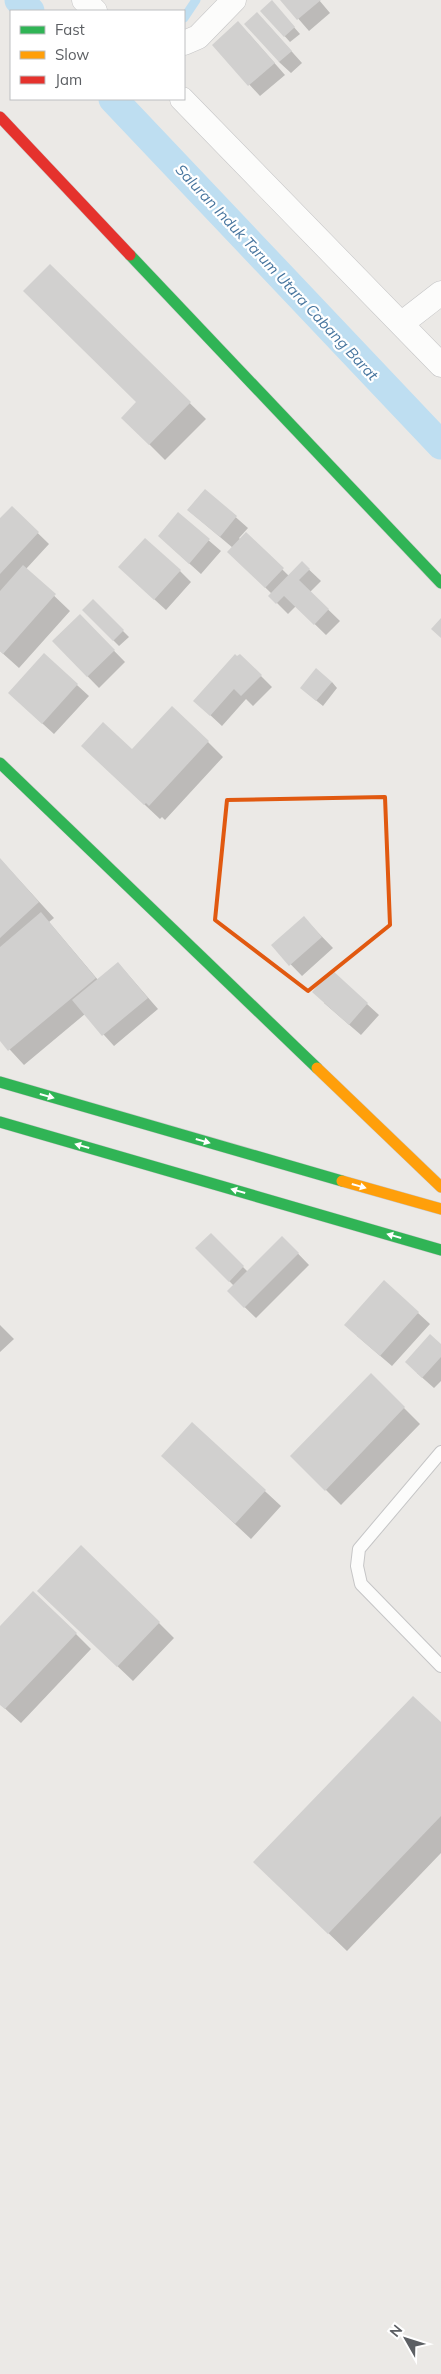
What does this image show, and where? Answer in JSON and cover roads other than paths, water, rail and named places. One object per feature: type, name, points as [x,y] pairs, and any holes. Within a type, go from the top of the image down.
[{"type":"street","points":[[84,0],[94,10]]},
{"type":"street","points":[[185,43],[198,37],[234,0]]},
{"type":"street","points":[[183,100],[441,365]]},
{"type":"street","points":[[0,118],[441,583]]},
{"type":"street","points":[[401,324],[441,293]]},
{"type":"street","points":[[0,763],[441,1187]]},
{"type":"street","points":[[0,1082],[441,1209]]},
{"type":"street","points":[[0,1122],[441,1250]]},
{"type":"lane","points":[[441,1452],[359,1549],[357,1566],[361,1584],[441,1666]]},
{"type":"waterway","name":"Saluran Induk Tarum Utara Cabang Barat","points":[[19,0],[29,10]]},
{"type":"waterway","points":[[185,16],[196,0]]},
{"type":"waterway","name":"Saluran Induk Tarum Utara Cabang Barat","points":[[114,100],[441,445]]}]
